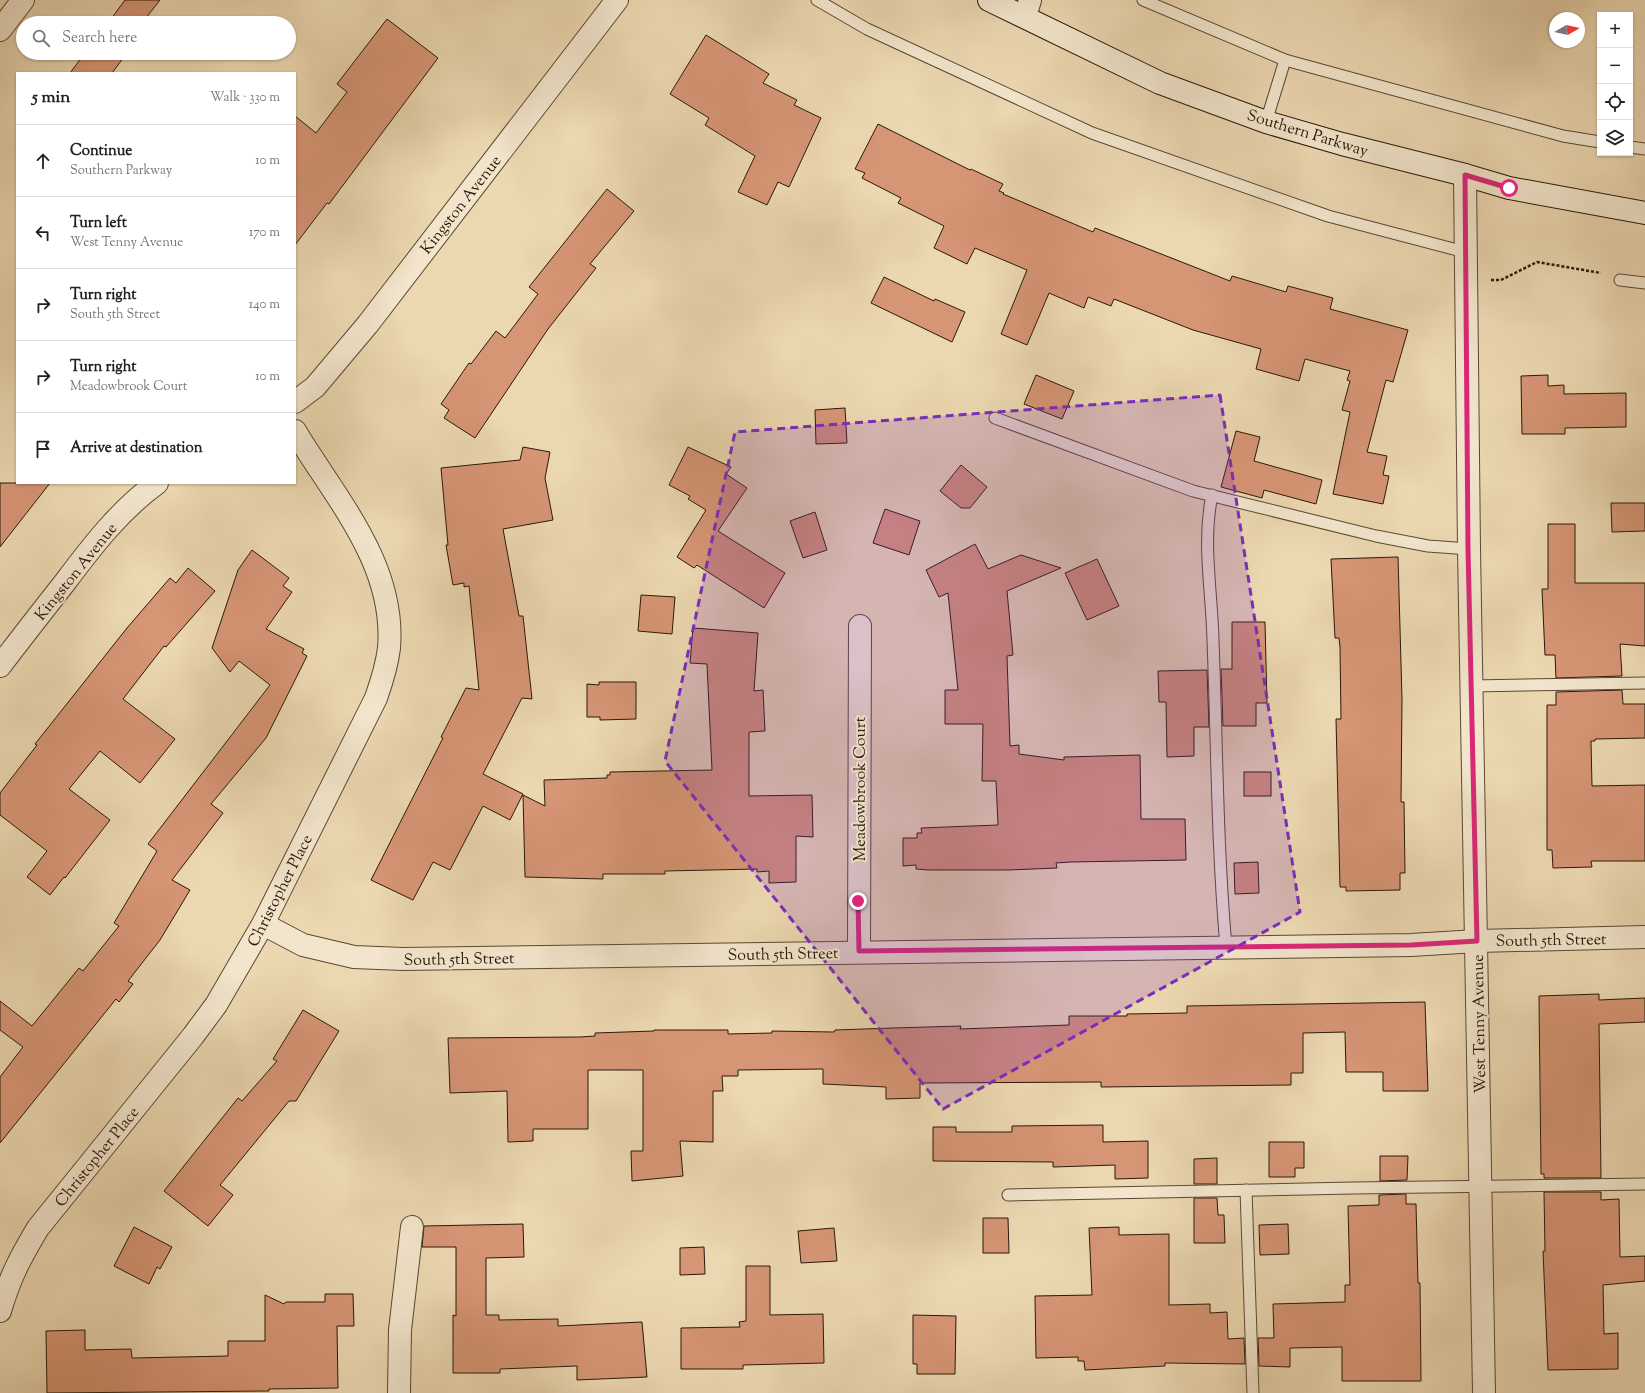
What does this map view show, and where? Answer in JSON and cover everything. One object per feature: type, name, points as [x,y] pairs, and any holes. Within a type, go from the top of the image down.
[{"type":"street","points":[[0,30],[24,0]]},
{"type":"street","name":"Kingston Avenue","points":[[296,401],[315,387],[368,324],[617,0]]},
{"type":"street","name":"Southern Parkway","points":[[989,0],[1027,8],[1160,83],[1266,122],[1342,144],[1465,175],[1509,188],[1645,213]]},
{"type":"street","name":"West Tenny Avenue","points":[[1465,175],[1468,549],[1477,941],[1484,1393]]},
{"type":"street","name":"Christopher Place","points":[[0,1312],[8,1283],[17,1263],[38,1228],[198,1030],[216,1005],[263,924],[376,698],[385,673],[389,648],[389,622],[386,596],[379,571],[359,531],[296,433]]},
{"type":"street","name":"Kingston Avenue","points":[[0,666],[84,557],[117,518],[137,498],[156,484]]},
{"type":"street","name":"Meadowbrook Court","points":[[859,951],[860,626]]},
{"type":"street","name":"South 5th Street","points":[[263,924],[303,945],[354,957],[403,959],[859,951],[1411,945],[1477,941],[1645,938]]},
{"type":"street","points":[[399,1393],[400,1330],[412,1227]]},
{"type":"lane","points":[[817,0],[867,29],[1092,133],[1328,216],[1465,252]]},
{"type":"lane","points":[[1143,0],[1285,60],[1563,136],[1597,142]]},
{"type":"lane","points":[[1266,122],[1285,60]]},
{"type":"lane","points":[[1633,147],[1645,149]]},
{"type":"lane","points":[[1620,280],[1645,283]]},
{"type":"lane","points":[[995,418],[1193,491],[1376,536],[1428,546],[1468,549]]},
{"type":"lane","points":[[1212,495],[1208,517],[1208,554],[1213,638],[1220,878],[1226,947]]},
{"type":"lane","points":[[1472,686],[1645,683]]},
{"type":"lane","points":[[1008,1195],[1645,1184]]},
{"type":"lane","points":[[1246,1190],[1253,1393]]},
{"type":"path","points":[[1465,278],[1502,280],[1537,262],[1600,273],[1620,280]]},
{"type":"highlighted area","points":[[1220,395],[1300,912],[943,1109],[665,761],[735,432]]},
{"type":"building","points":[[125,0],[160,0],[147,16],[113,16]]},
{"type":"building","points":[[387,19],[438,58],[329,204],[327,203],[296,244],[296,117],[316,133],[347,92],[337,84]]},
{"type":"building","points":[[706,35],[769,74],[763,83],[797,100],[794,105],[821,118],[789,187],[778,182],[767,205],[738,192],[755,156],[705,125],[709,118],[670,94]]},
{"type":"building","points":[[80,60],[122,60],[113,72],[71,72]]},
{"type":"building","points":[[878,124],[970,170],[971,169],[1003,184],[999,191],[1004,193],[1003,194],[1093,232],[1095,228],[1230,281],[1232,276],[1286,292],[1288,286],[1333,298],[1330,309],[1408,330],[1393,382],[1386,380],[1367,452],[1387,456],[1383,475],[1389,476],[1383,504],[1333,494],[1350,412],[1342,410],[1350,381],[1347,380],[1350,371],[1305,359],[1299,381],[1256,369],[1261,349],[1193,330],[1114,299],[1111,306],[1088,297],[1084,308],[1049,293],[1027,345],[1001,334],[1027,270],[975,248],[967,264],[934,248],[944,226],[898,203],[901,198],[862,178],[865,173],[855,169]]},
{"type":"building","points":[[607,189],[634,211],[590,264],[596,268],[548,329],[475,438],[444,418],[449,410],[441,404],[469,363],[471,364],[496,331],[505,338],[538,294],[529,287]]},
{"type":"building","points":[[884,277],[934,301],[935,299],[965,312],[952,342],[871,303]]},
{"type":"building","points":[[1036,375],[1074,391],[1062,419],[1024,404]]},
{"type":"building","points":[[1548,375],[1548,386],[1564,385],[1564,394],[1626,393],[1626,427],[1565,428],[1565,434],[1522,434],[1521,376]]},
{"type":"building","points":[[845,408],[847,443],[816,444],[815,410]]},
{"type":"building","points":[[1236,431],[1260,437],[1254,461],[1322,480],[1316,504],[1264,490],[1262,498],[1221,487]]},
{"type":"building","points":[[523,447],[550,452],[545,478],[553,520],[503,529],[519,616],[523,616],[532,699],[522,698],[483,774],[523,794],[510,820],[483,806],[450,870],[433,862],[413,900],[371,880],[443,738],[441,737],[466,688],[479,690],[469,586],[464,587],[464,583],[453,585],[446,545],[448,545],[441,468],[520,460]]},
{"type":"building","points":[[688,447],[731,467],[726,474],[747,488],[718,531],[785,573],[764,608],[697,565],[694,568],[677,557],[706,510],[688,499],[690,496],[669,485]]},
{"type":"building","points":[[961,465],[987,487],[970,508],[961,508],[940,491]]},
{"type":"building","points":[[0,483],[49,484],[0,547]]},
{"type":"building","points":[[1611,503],[1645,503],[1645,531],[1612,532]]},
{"type":"building","points":[[885,509],[920,521],[909,555],[873,543]]},
{"type":"building","points":[[815,512],[827,550],[803,558],[790,521]]},
{"type":"building","points":[[1548,524],[1575,524],[1575,583],[1645,583],[1645,646],[1620,644],[1622,676],[1556,678],[1555,655],[1545,655],[1542,589],[1548,589]]},
{"type":"building","points":[[975,544],[988,569],[1021,555],[1061,568],[1007,591],[1013,655],[1007,656],[1010,746],[1019,745],[1019,754],[1064,760],[1064,757],[1140,755],[1141,819],[1185,819],[1186,860],[1071,862],[1056,863],[1057,868],[1009,870],[928,870],[916,869],[916,865],[903,866],[903,838],[917,838],[917,833],[922,833],[921,828],[998,825],[996,781],[982,781],[983,724],[945,724],[945,690],[958,690],[948,593],[939,597],[926,570]]},
{"type":"building","points":[[252,550],[289,578],[283,586],[292,592],[266,629],[304,649],[302,653],[307,656],[266,738],[211,804],[223,813],[172,880],[190,890],[160,940],[128,981],[133,984],[119,1002],[116,999],[0,1143],[0,1077],[23,1047],[0,1030],[0,1001],[32,1026],[79,968],[83,971],[119,926],[114,923],[157,851],[148,844],[270,685],[239,661],[230,672],[212,648],[238,570]]},
{"type":"building","points":[[1398,557],[1402,699],[1401,802],[1404,802],[1405,873],[1400,873],[1400,890],[1346,891],[1346,887],[1340,887],[1336,719],[1341,719],[1340,647],[1339,638],[1335,638],[1331,559]]},
{"type":"building","points":[[1097,559],[1119,606],[1087,620],[1065,573]]},
{"type":"building","points":[[188,568],[215,591],[166,647],[164,646],[123,699],[175,739],[140,783],[100,751],[69,789],[110,820],[50,895],[27,877],[47,851],[0,815],[0,793],[37,745],[35,744],[127,628],[170,578],[176,583]]},
{"type":"building","points":[[641,595],[675,597],[672,634],[638,631]]},
{"type":"building","points":[[1232,622],[1265,622],[1267,703],[1256,703],[1256,726],[1223,726],[1221,669],[1232,669]]},
{"type":"building","points":[[693,628],[758,633],[754,691],[763,690],[765,731],[749,732],[749,796],[812,795],[813,837],[796,836],[796,882],[769,883],[769,871],[757,872],[757,869],[665,871],[665,874],[603,874],[603,879],[525,877],[523,795],[545,806],[544,780],[607,778],[607,775],[610,775],[610,772],[712,770],[707,664],[690,663]]},
{"type":"building","points":[[1207,670],[1209,727],[1194,727],[1194,756],[1167,757],[1166,702],[1159,702],[1158,671]]},
{"type":"building","points":[[599,682],[636,682],[636,719],[600,720],[600,717],[587,717],[587,684],[599,685]]},
{"type":"building","points":[[1622,690],[1623,704],[1645,704],[1645,738],[1595,739],[1595,741],[1591,741],[1592,786],[1645,785],[1645,861],[1591,861],[1592,867],[1553,868],[1552,850],[1547,850],[1547,705],[1556,705],[1556,692]]},
{"type":"building","points":[[1244,772],[1271,772],[1271,796],[1244,796]]},
{"type":"building","points":[[1258,862],[1259,893],[1235,894],[1234,863]]},
{"type":"building","points":[[1599,994],[1599,1000],[1645,998],[1645,1022],[1599,1024],[1601,1178],[1544,1178],[1544,1174],[1541,1174],[1539,996]]},
{"type":"building","points":[[1425,1002],[1428,1091],[1383,1091],[1383,1072],[1346,1072],[1345,1032],[1303,1033],[1303,1073],[1291,1073],[1291,1085],[1101,1087],[1101,1082],[920,1083],[920,1098],[886,1099],[886,1087],[823,1084],[823,1069],[738,1070],[738,1076],[722,1076],[723,1091],[713,1091],[713,1142],[680,1141],[683,1176],[632,1181],[631,1151],[643,1151],[643,1070],[588,1070],[588,1129],[533,1129],[533,1141],[508,1142],[507,1091],[450,1093],[448,1038],[580,1037],[595,1036],[595,1033],[654,1030],[728,1030],[728,1034],[772,1033],[772,1031],[834,1032],[835,1030],[961,1026],[960,1029],[1069,1025],[1069,1016],[1127,1016],[1127,1014],[1187,1013],[1187,1006]]},
{"type":"building","points":[[303,1010],[339,1031],[296,1101],[289,1101],[220,1185],[233,1195],[208,1226],[164,1191],[238,1098],[242,1101],[277,1061],[273,1059]]},
{"type":"building","points":[[1103,1125],[1103,1142],[1148,1141],[1148,1178],[1115,1179],[1115,1165],[1053,1167],[1053,1162],[933,1161],[933,1127],[956,1127],[956,1132],[1012,1132],[1012,1126]]},
{"type":"building","points":[[1269,1142],[1304,1142],[1304,1168],[1295,1168],[1295,1177],[1269,1177]]},
{"type":"building","points":[[1380,1156],[1408,1156],[1407,1180],[1380,1181]]},
{"type":"building","points":[[1217,1158],[1217,1184],[1194,1184],[1194,1159]]},
{"type":"building","points":[[1544,1192],[1601,1192],[1601,1200],[1619,1199],[1620,1257],[1645,1256],[1645,1281],[1603,1285],[1604,1334],[1618,1333],[1618,1369],[1548,1370],[1543,1251],[1545,1251]]},
{"type":"building","points":[[1406,1194],[1406,1204],[1416,1204],[1418,1283],[1420,1283],[1421,1381],[1342,1381],[1342,1347],[1290,1348],[1290,1367],[1259,1366],[1258,1338],[1274,1338],[1273,1304],[1345,1302],[1345,1285],[1350,1285],[1348,1206],[1379,1205],[1379,1195]]},
{"type":"building","points":[[1194,1198],[1217,1198],[1218,1215],[1224,1215],[1225,1243],[1194,1243]]},
{"type":"building","points":[[983,1218],[1008,1218],[1009,1253],[983,1253]]},
{"type":"building","points":[[523,1224],[524,1257],[486,1258],[486,1315],[499,1315],[499,1320],[558,1319],[558,1326],[642,1322],[647,1377],[577,1380],[577,1366],[500,1369],[500,1373],[453,1373],[453,1315],[456,1316],[456,1247],[422,1247],[424,1226]]},
{"type":"building","points":[[1288,1224],[1289,1254],[1260,1255],[1259,1225]]},
{"type":"building","points":[[134,1227],[172,1247],[160,1269],[157,1267],[149,1284],[114,1266]]},
{"type":"building","points":[[1119,1227],[1119,1235],[1169,1234],[1169,1305],[1210,1304],[1210,1313],[1227,1312],[1228,1339],[1244,1338],[1245,1364],[1165,1363],[1165,1366],[1085,1370],[1084,1361],[1078,1361],[1078,1357],[1036,1358],[1035,1296],[1092,1295],[1089,1228]]},
{"type":"building","points":[[834,1228],[837,1261],[801,1263],[798,1231]]},
{"type":"building","points":[[704,1247],[705,1274],[680,1275],[680,1248]]},
{"type":"building","points":[[746,1266],[770,1266],[770,1315],[823,1314],[824,1363],[743,1365],[743,1369],[681,1369],[681,1328],[740,1327],[739,1322],[746,1321]]},
{"type":"building","points":[[325,1294],[353,1294],[354,1326],[337,1326],[338,1388],[269,1389],[269,1391],[47,1393],[46,1331],[85,1330],[85,1350],[131,1349],[132,1358],[228,1356],[228,1341],[265,1341],[265,1295],[284,1304],[286,1302],[325,1302]]},
{"type":"building","points":[[913,1315],[956,1316],[955,1374],[917,1374],[917,1364],[913,1364]]},
{"type":"route","points":[[858,901],[859,951],[1411,945],[1477,941],[1468,549],[1465,175],[1509,188]]}]
